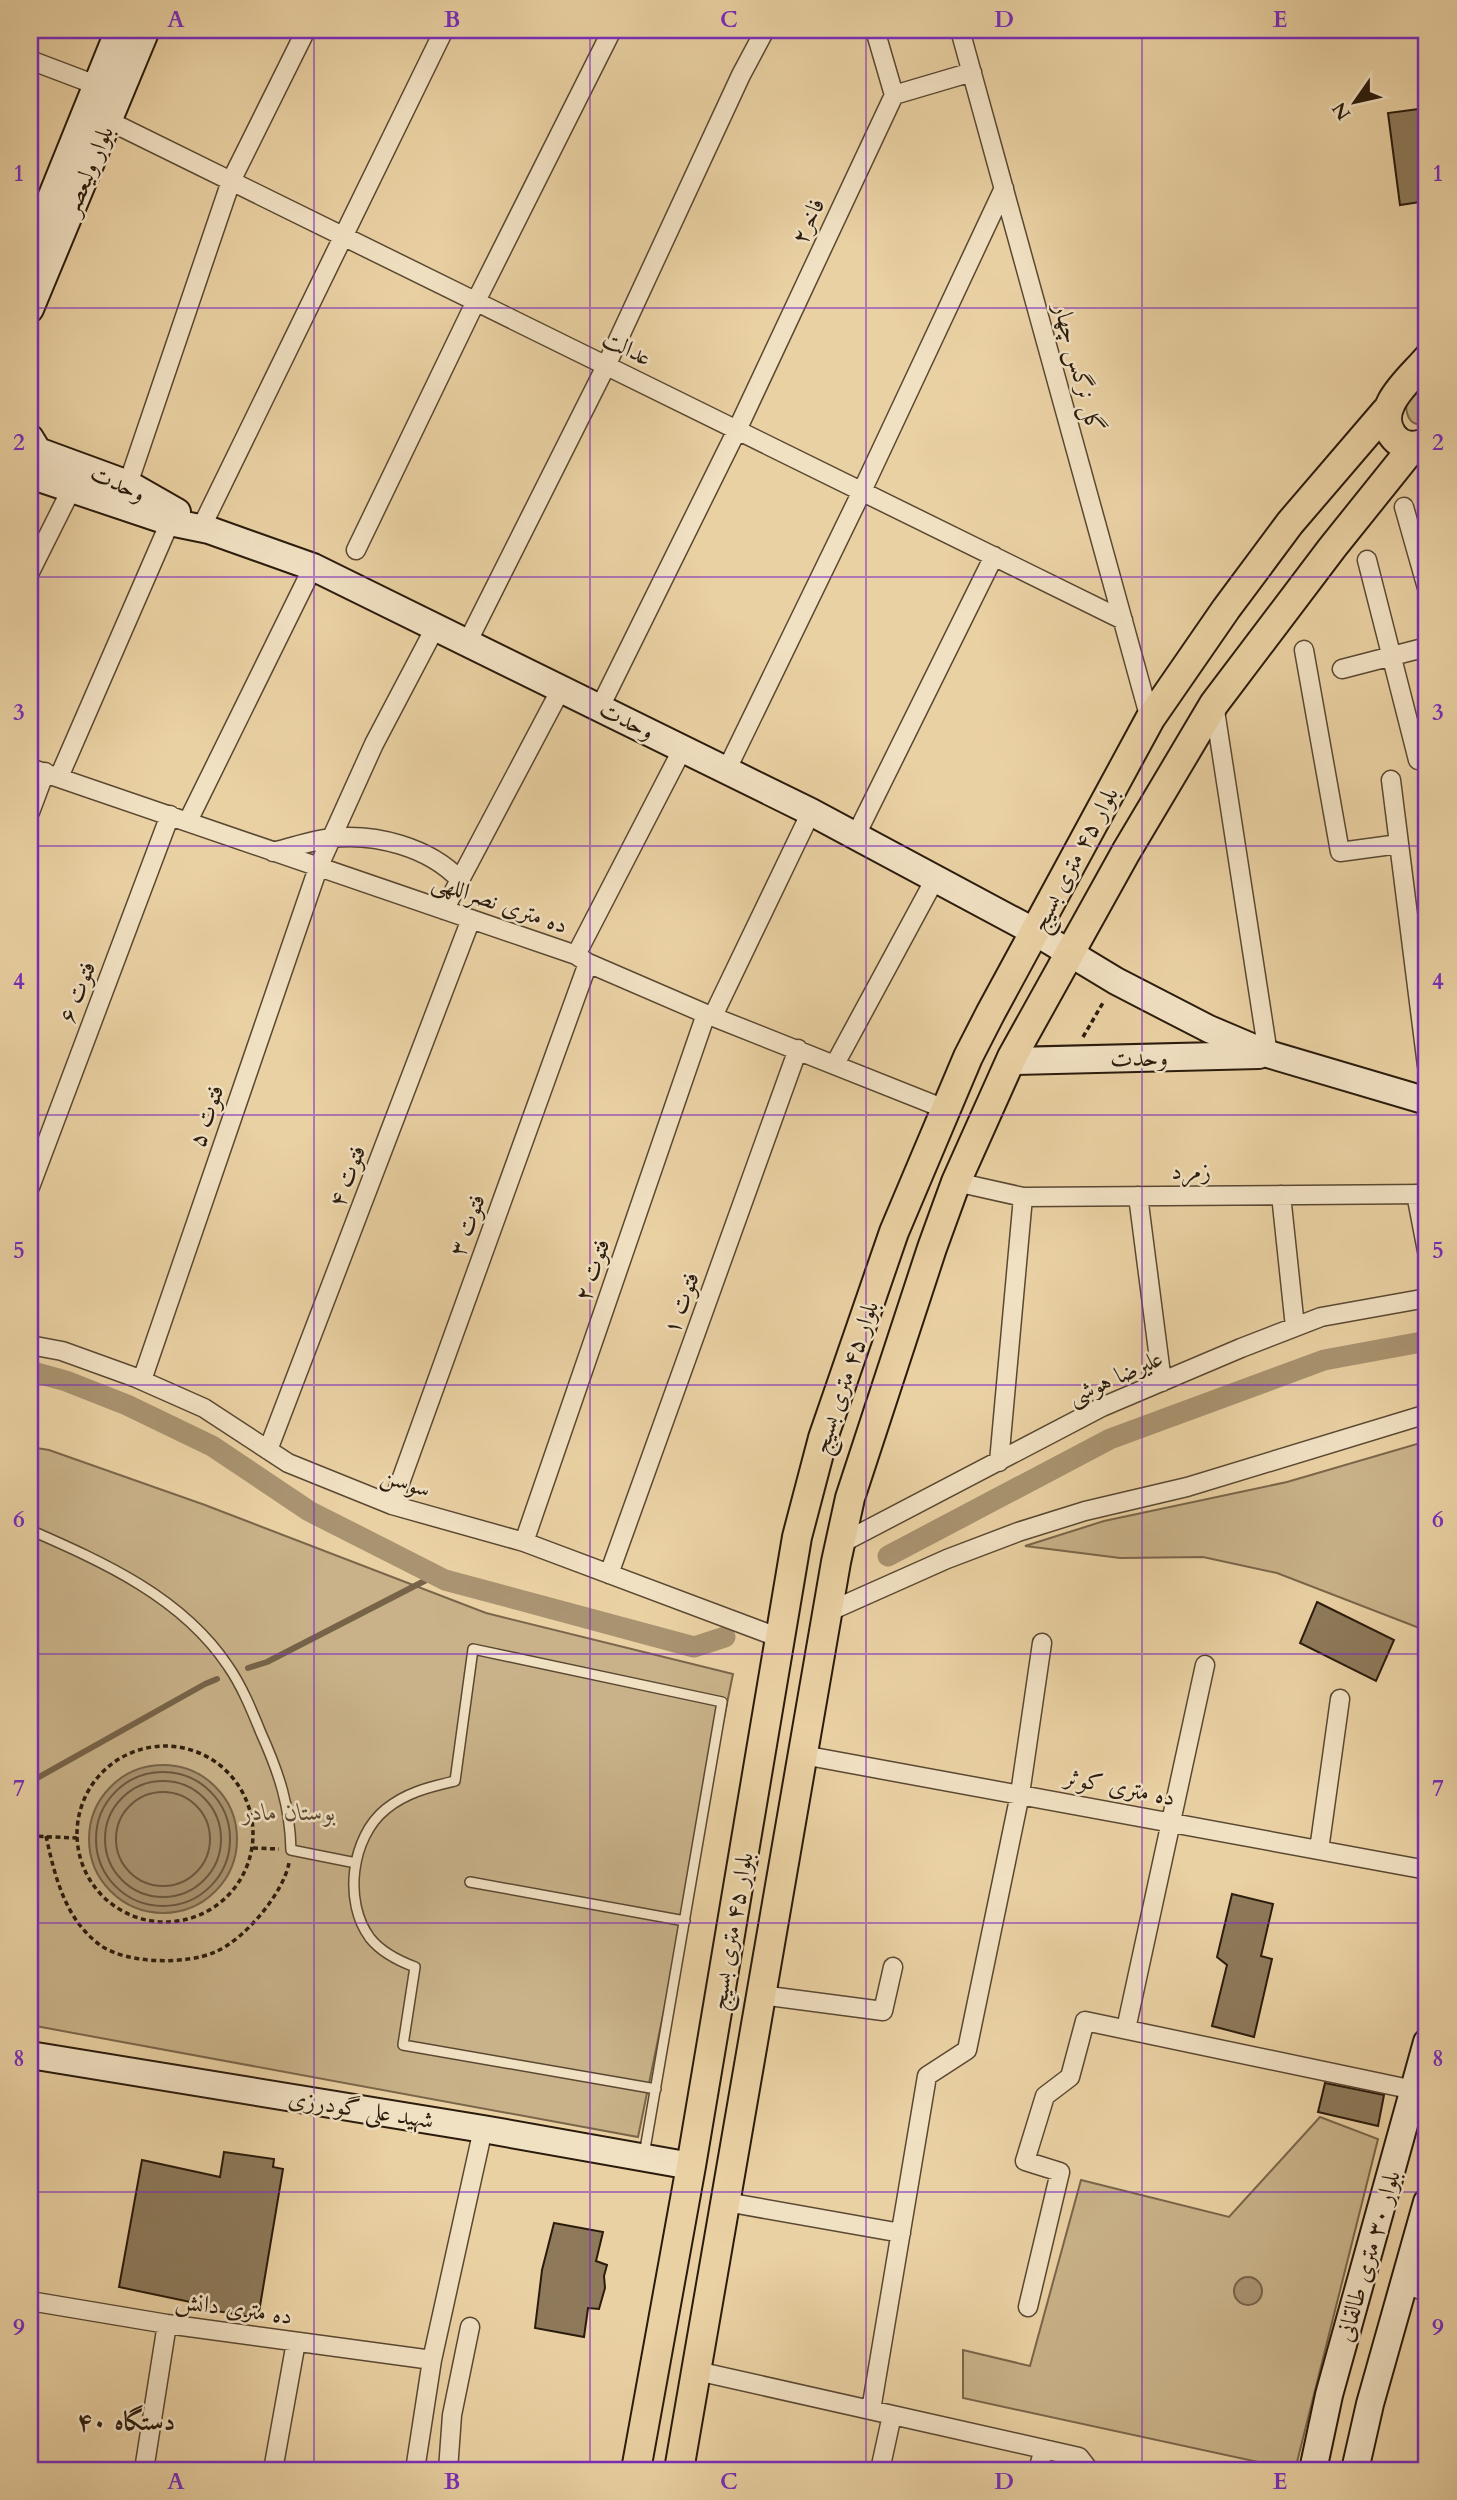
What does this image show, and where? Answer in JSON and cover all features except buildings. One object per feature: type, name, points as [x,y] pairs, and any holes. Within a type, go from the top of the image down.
[{"type":"main road","name":"بلوار ۴۵ متری بسیج","points":[[636,2470],[691,2166],[797,1537],[809,1485],[894,1232],[984,1025],[1150,719],[1290,523],[1427,359]]},
{"type":"main road","points":[[1386,411],[1387,428],[1397,442],[1420,445]]},
{"type":"main road","name":"بلوار ۴۵ متری بسیج","points":[[679,2470],[840,1544],[850,1499],[956,1182],[1011,1061],[1173,769],[1213,704],[1332,548],[1420,445]]},
{"type":"main road","points":[[894,1232],[932,1248]]},
{"type":"street","name":"بلوار ولیعصر","points":[[30,250],[119,30]]},
{"type":"street","name":"بلوار ولیعصر","points":[[30,309],[145,30]]},
{"type":"street","points":[[128,484],[231,181],[306,30]]},
{"type":"street","points":[[206,528],[342,236],[444,30]]},
{"type":"street","points":[[356,550],[476,301],[612,30]]},
{"type":"street","points":[[468,641],[606,366],[735,88],[765,30]]},
{"type":"street","points":[[875,30],[894,95],[972,72]]},
{"type":"street","name":"گل نرگس چهار","points":[[960,30],[1150,719]]},
{"type":"street","points":[[30,60],[96,85]]},
{"type":"street","name":"فاخر۲","points":[[600,707],[737,430],[894,95]]},
{"type":"street","name":"عدالت","points":[[109,121],[1124,620]]},
{"type":"street","points":[[727,769],[862,491],[1004,188]]},
{"type":"street","name":"وحدت","points":[[30,438],[38,451],[128,484],[206,528],[313,567],[727,769],[856,835],[1035,932],[1116,981],[1209,1029],[1268,1055],[1427,1101]]},
{"type":"street","name":"وحدت","points":[[30,475],[170,522],[206,528]]},
{"type":"street","points":[[30,572],[72,488]]},
{"type":"street","points":[[1404,507],[1427,588]]},
{"type":"street","points":[[30,812],[45,772],[170,522]]},
{"type":"street","points":[[856,835],[994,556]]},
{"type":"street","points":[[1367,561],[1418,760]]},
{"type":"street","points":[[188,821],[313,567]]},
{"type":"street","name":"فتوت ۵","points":[[142,1380],[318,868],[374,744],[436,626]]},
{"type":"street","points":[[1342,668],[1427,647]]},
{"type":"street","points":[[1304,650],[1340,852],[1399,844]]},
{"type":"street","points":[[444,910],[561,689]]},
{"type":"street","points":[[1213,704],[1268,1055]]},
{"type":"street","name":"فتوت ۳","points":[[392,1505],[582,959],[683,748]]},
{"type":"street","name":"ده متری نصراللهی","points":[[45,772],[582,959],[710,1015],[946,1109]]},
{"type":"street","points":[[1391,780],[1427,1066]]},
{"type":"street","name":"فتوت ۲","points":[[524,1542],[710,1015],[811,812]]},
{"type":"street","name":"فتوت ۶","points":[[30,1186],[170,815]]},
{"type":"street","points":[[273,852],[331,838],[388,841],[425,854],[451,870],[460,880]]},
{"type":"street","points":[[835,1064],[935,879]]},
{"type":"street","name":"فتوت ۴","points":[[268,1450],[471,919]]},
{"type":"street","name":"فتوت ۱","points":[[609,1574],[798,1049]]},
{"type":"street","name":"وحدت","points":[[1011,1061],[1268,1055]]},
{"type":"street","name":"زمرد","points":[[956,1182],[1023,1197],[1422,1194]]},
{"type":"street","points":[[1422,1194],[1427,1251]]},
{"type":"street","points":[[1280,1195],[1295,1327]]},
{"type":"street","points":[[1138,1196],[1161,1382]]},
{"type":"street","points":[[999,1462],[1023,1197]]},
{"type":"street","name":"علیرضا هوشی","points":[[840,1544],[1102,1408],[1161,1382],[1321,1317],[1427,1298]]},
{"type":"street","name":"سوسن","points":[[30,1345],[62,1351],[142,1380],[204,1408],[288,1464],[392,1505],[524,1542],[780,1638]]},
{"type":"street","points":[[828,1612],[947,1559],[1018,1532],[1085,1511],[1200,1483],[1427,1414]]},
{"type":"street","points":[[871,2410],[927,2076],[967,2050],[1020,1794],[1042,1643]]},
{"type":"street","points":[[1126,2029],[1205,1664]]},
{"type":"street","points":[[1320,1850],[1340,1699]]},
{"type":"street","name":"ده متری کوثر","points":[[803,1755],[1427,1870]]},
{"type":"street","points":[[761,1995],[883,2011],[893,1967]]},
{"type":"street","points":[[1028,2307],[1060,2172],[1025,2161],[1045,2096],[1070,2077],[1085,2021],[1414,2090]]},
{"type":"street","name":"بلوار ۳۰ متری طالقانی","points":[[1314,2470],[1329,2395],[1427,2042]]},
{"type":"street","name":"شهید علی گودرزی","points":[[30,2055],[691,2166]]},
{"type":"street","points":[[415,2470],[432,2360],[483,2129]]},
{"type":"street","points":[[726,2202],[901,2233]]},
{"type":"street","name":"بلوار ۳۰ متری طالقانی","points":[[1355,2470],[1370,2404],[1416,2288],[1427,2202]]},
{"type":"street","name":"ده متری دانش","points":[[30,2304],[432,2360]]},
{"type":"street","points":[[144,2470],[167,2324]]},
{"type":"street","points":[[448,2470],[452,2415],[470,2327]]},
{"type":"street","points":[[273,2470],[296,2342]]},
{"type":"street","points":[[696,2371],[1079,2456],[1089,2470]]},
{"type":"street","points":[[880,2470],[892,2415]]},
{"type":"street","points":[[1038,2470],[1044,2449]]},
{"type":"lane","points":[[30,1530],[133,1580],[168,1603],[202,1634],[229,1667],[279,1772],[290,1822],[291,1850],[356,1863]]},
{"type":"lane","points":[[644,2157],[656,2089],[685,1921],[722,1702],[473,1649],[455,1781],[407,1794],[383,1811],[360,1847],[356,1863],[354,1890],[360,1918],[370,1938],[386,1952],[415,1968],[403,2045],[656,2089]]},
{"type":"lane","points":[[470,1882],[685,1921]]},
{"type":"path","points":[[1069,1059],[1116,981]]},
{"type":"path","points":[[173,1746],[202,1754],[226,1770],[243,1792],[252,1819],[253,1848],[244,1875],[227,1898],[204,1914],[177,1922],[149,1921],[122,1911],[99,1894],[83,1868],[77,1838],[80,1808],[94,1781],[115,1760],[143,1748],[173,1746]]},
{"type":"path","points":[[30,1836],[77,1838]]},
{"type":"path","points":[[46,1836],[54,1872],[66,1906],[83,1928],[101,1946],[147,1961],[175,1961],[215,1952],[244,1933],[270,1903],[287,1870],[291,1850],[253,1848]]},
{"type":"green space","points":[[1427,382],[1427,423],[1417,424],[1411,421],[1407,414],[1406,404]]},
{"type":"green space","points":[[1427,1441],[1427,1631],[1277,1573],[1203,1557],[1120,1558],[1025,1546],[1104,1521],[1287,1482]]},
{"type":"green space","name":"بوستان مادر","points":[[30,1447],[49,1450],[205,1505],[486,1613],[733,1674],[638,2137],[30,2025]]},
{"type":"green space","points":[[1320,2117],[1378,2139],[1295,2470],[963,2398],[963,2350],[1030,2366],[1081,2180],[1229,2217]]},
{"type":"water","points":[[163,1765],[191,1771],[215,1787],[231,1811],[237,1839],[231,1867],[215,1891],[191,1907],[163,1913],[135,1907],[111,1891],[95,1867],[89,1839],[95,1811],[111,1787],[135,1771]]},
{"type":"water","points":[[1248,2277],[1258,2281],[1262,2291],[1258,2301],[1248,2305],[1238,2301],[1234,2291],[1238,2281]]},
{"type":"waterway","points":[[888,1556],[1110,1439],[1324,1360],[1427,1341]]},
{"type":"waterway","points":[[30,1371],[66,1381],[127,1405],[212,1446],[309,1511],[445,1580],[694,1647],[725,1637]]},
{"type":"waterway","points":[[248,1668],[267,1662],[436,1575]]},
{"type":"waterway","points":[[30,1782],[217,1679]]},
{"type":"district","name":"۴۰ دستگاه","points":[[126,2421]]}]
